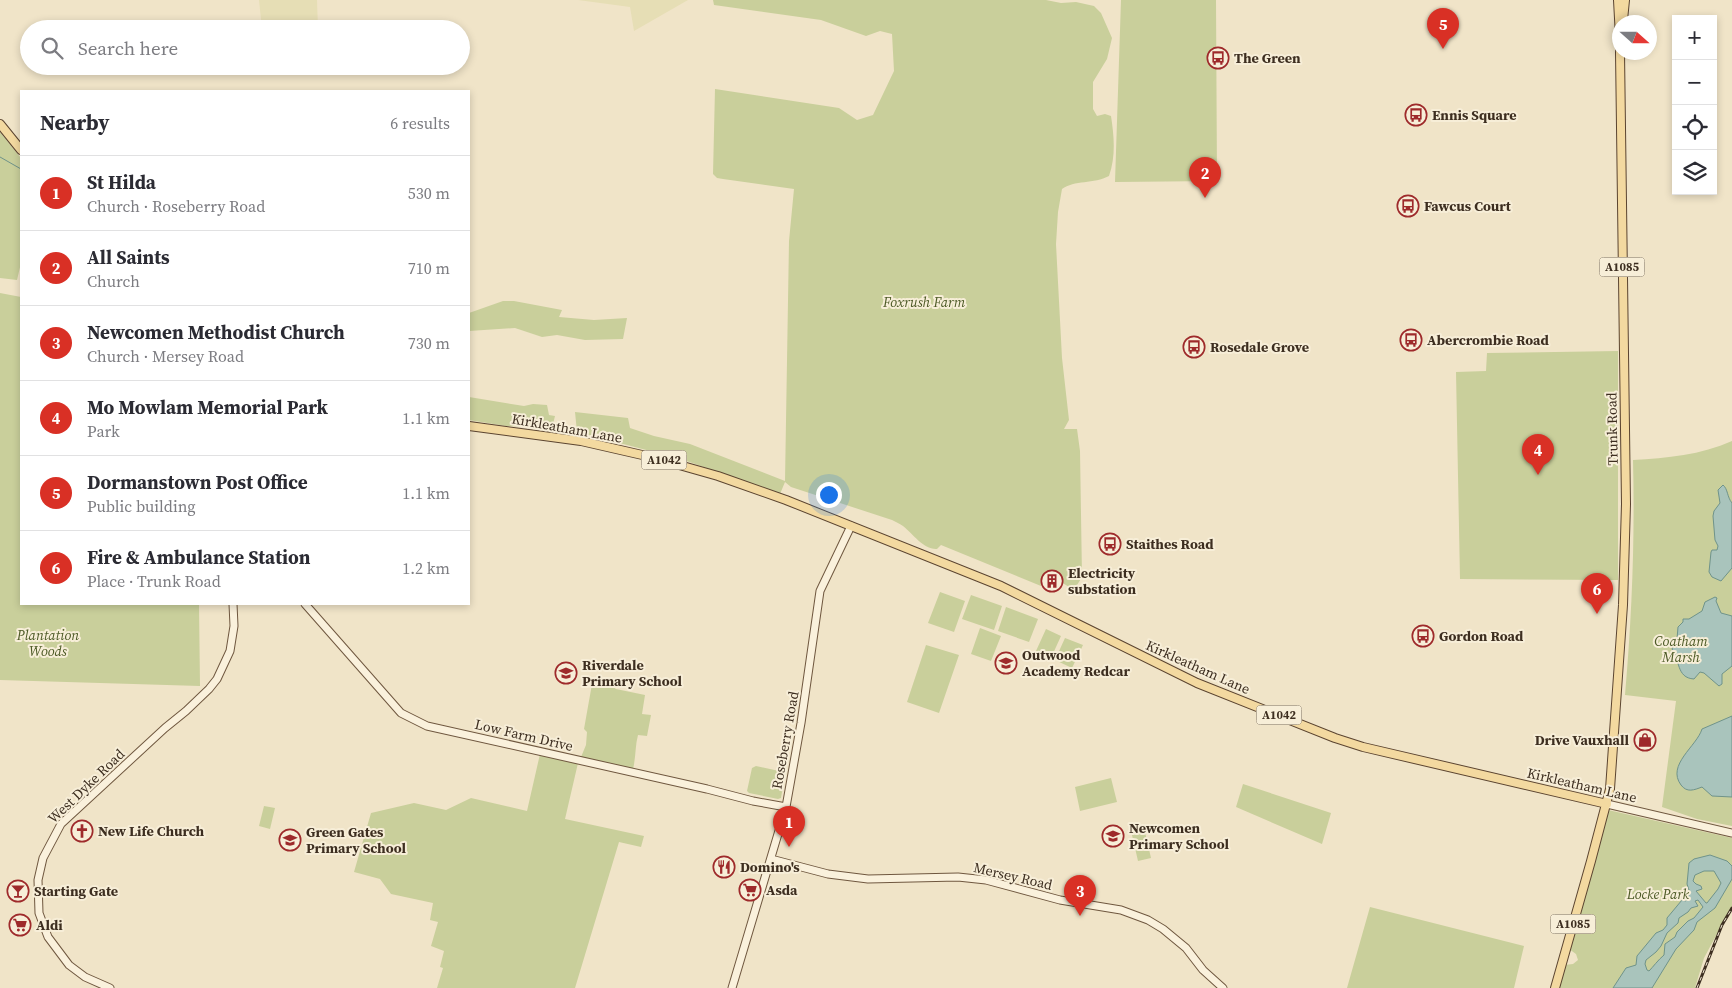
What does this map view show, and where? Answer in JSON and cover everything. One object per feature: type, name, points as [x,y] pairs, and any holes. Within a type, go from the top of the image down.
[{"type":"main road","points":[[1618,0],[1619,15]]},
{"type":"main road","points":[[1623,15],[1624,0]]},
{"type":"main road","name":"Trunk Road","points":[[1607,804],[1615,729],[1625,564],[1620,60]]},
{"type":"main road","points":[[0,124],[20,149]]},
{"type":"main road","name":"Kirkleatham Lane","points":[[470,426],[573,440],[651,457],[735,482],[985,579],[1176,674],[1335,738],[1363,747],[1607,804]]},
{"type":"main road","name":"A1085","points":[[1555,988],[1607,804]]},
{"type":"street","name":"Roseberry Road","points":[[732,988],[786,807],[802,723],[820,591],[851,526]]},
{"type":"street","name":"West Dyke Road","points":[[110,988],[85,977],[69,965],[48,937],[39,913],[38,880],[43,858],[61,824],[210,689],[217,679],[230,651],[234,626],[233,605]]},
{"type":"street","name":"Low Farm Drive","points":[[306,605],[402,713],[417,722],[427,726],[786,807]]},
{"type":"street","name":"Kirkleatham Lane","points":[[1607,804],[1732,833]]},
{"type":"street","name":"Mersey Road","points":[[771,860],[828,874],[868,878],[958,878],[986,880],[1060,900],[1121,910],[1148,920],[1171,935],[1186,948],[1203,970],[1223,988]]},
{"type":"shaded area","points":[[259,0],[317,0],[318,20],[261,20]]},
{"type":"shaded area","points":[[578,0],[688,0],[634,31],[630,7]]},
{"type":"green space","name":"Foxrush Farm","points":[[713,0],[1046,0],[1061,3],[1076,2],[1094,6],[1101,13],[1112,38],[1107,59],[1093,82],[1093,109],[1097,116],[1105,114],[1111,116],[1114,138],[1113,161],[1109,176],[1072,184],[1062,189],[1056,244],[1062,358],[1069,420],[1064,429],[1077,429],[1080,451],[1082,577],[1074,590],[1061,582],[1063,578],[1049,571],[1041,586],[941,545],[937,549],[932,549],[919,541],[903,526],[892,520],[791,487],[785,482],[780,494],[681,459],[577,432],[575,412],[628,418],[630,428],[654,436],[690,444],[785,481],[789,241],[794,189],[717,178],[713,174],[715,89],[839,108],[857,120],[873,115],[894,71],[892,34],[880,31],[866,36],[821,20],[714,5]]},
{"type":"green space","points":[[1121,0],[1216,0],[1217,181],[1115,182]]},
{"type":"green space","points":[[0,132],[20,157],[20,267],[17,280],[0,278]]},
{"type":"green space","name":"Plantation Woods","points":[[0,293],[20,297],[20,605],[199,605],[200,686],[0,680]]},
{"type":"green space","points":[[503,301],[514,301],[562,310],[559,317],[594,320],[627,318],[623,339],[585,340],[557,335],[542,337],[515,328],[470,331],[470,313]]},
{"type":"green space","points":[[1618,351],[1618,580],[1460,579],[1456,372],[1486,371],[1487,353]]},
{"type":"green space","points":[[470,397],[524,406],[533,404],[547,405],[549,415],[555,416],[552,428],[506,426],[470,420]]},
{"type":"green space","name":"Coatham Marsh","points":[[1732,441],[1732,826],[1697,819],[1662,807],[1676,701],[1625,695],[1634,519],[1633,460],[1696,453]]},
{"type":"green space","points":[[940,592],[965,601],[954,632],[928,623]]},
{"type":"green space","points":[[971,595],[1002,606],[994,630],[962,619]]},
{"type":"green space","points":[[1006,607],[1038,619],[1029,642],[998,631]]},
{"type":"green space","points":[[980,628],[1001,636],[991,661],[971,654]]},
{"type":"green space","points":[[1046,629],[1061,636],[1051,658],[1036,651]]},
{"type":"green space","points":[[1065,638],[1083,645],[1072,668],[1055,660]]},
{"type":"green space","points":[[926,645],[959,655],[939,713],[907,702]]},
{"type":"green space","points":[[592,684],[609,684],[616,689],[645,695],[642,714],[651,715],[647,736],[638,735],[633,769],[581,757],[586,745],[587,732],[584,729]]},
{"type":"green space","points":[[540,754],[578,763],[565,819],[644,836],[641,847],[619,842],[575,988],[437,988],[443,968],[440,967],[444,951],[431,946],[438,922],[430,920],[433,903],[391,894],[380,879],[354,872],[371,813],[414,803],[446,810],[471,798],[527,811]]},
{"type":"green space","points":[[756,766],[779,771],[780,767],[786,768],[781,798],[778,799],[747,791],[752,768]]},
{"type":"green space","points":[[1111,778],[1117,802],[1080,811],[1075,787]]},
{"type":"green space","points":[[1243,784],[1331,813],[1322,844],[1236,807]]},
{"type":"green space","points":[[264,806],[275,808],[270,829],[259,826]]},
{"type":"green space","name":"Locke Park","points":[[1608,810],[1732,838],[1732,906],[1704,958],[1695,988],[1558,988],[1564,965],[1573,964],[1578,960],[1576,954],[1569,949]]},
{"type":"green space","points":[[1145,832],[1151,858],[1138,861],[1132,835]]},
{"type":"green space","points":[[1370,907],[1524,946],[1514,988],[1347,988]]},
{"type":"water","points":[[1723,485],[1732,503],[1732,568],[1721,581],[1712,577],[1709,572],[1711,552],[1712,550],[1717,550],[1718,546],[1715,540],[1713,516],[1720,503],[1718,490]]},
{"type":"water","points":[[1715,597],[1717,598],[1716,601],[1721,613],[1732,616],[1732,666],[1722,674],[1722,684],[1719,686],[1704,673],[1700,672],[1694,679],[1684,675],[1672,649],[1677,639],[1678,627],[1683,622],[1683,619],[1689,619],[1702,611],[1705,602]]},
{"type":"water","points":[[1732,716],[1732,797],[1712,796],[1702,787],[1693,790],[1686,789],[1677,778],[1677,770],[1684,756],[1702,729]]},
{"type":"water","points":[[1710,855],[1727,861],[1732,866],[1732,879],[1715,908],[1697,922],[1694,930],[1676,949],[1652,988],[1613,988],[1626,968],[1636,965],[1637,956],[1656,933],[1663,930],[1667,925],[1667,918],[1682,900],[1686,901],[1690,893],[1687,884],[1689,863],[1694,859]],"holes":[[[1704,871],[1714,871],[1721,883],[1707,903],[1696,891],[1702,889],[1701,886],[1693,881],[1695,875]],[[1698,900],[1703,907],[1694,918],[1677,932],[1675,937],[1665,944],[1664,955],[1649,971],[1647,970],[1646,960],[1661,946],[1667,933],[1678,923],[1679,918],[1691,908],[1698,906],[1695,901]]]},
{"type":"waterway","points":[[0,157],[20,168]]},
{"type":"railway","points":[[1697,988],[1722,925],[1732,908]]},
{"type":"place","name":"Dormanstown Post Office","points":[[1443,49]]},
{"type":"place","name":"The Green","points":[[1218,58]]},
{"type":"place","name":"Ennis Square","points":[[1416,115]]},
{"type":"place","name":"All Saints","points":[[1205,198]]},
{"type":"place","name":"Fawcus Court","points":[[1408,206]]},
{"type":"place","name":"Abercrombie Road","points":[[1411,340]]},
{"type":"place","name":"Rosedale Grove","points":[[1194,347]]},
{"type":"place","name":"Mo Mowlam Memorial Park","points":[[1538,475]]},
{"type":"place","name":"Staithes Road","points":[[1110,544]]},
{"type":"place","name":"Electricity substation","points":[[1052,581]]},
{"type":"place","name":"Fire & Ambulance Station","points":[[1597,614]]},
{"type":"place","name":"Gordon Road","points":[[1423,636]]},
{"type":"place","name":"Outwood Academy Redcar","points":[[1006,663]]},
{"type":"place","name":"Riverdale Primary School","points":[[566,673]]},
{"type":"place","name":"Drive Vauxhall","points":[[1645,740]]},
{"type":"place","name":"New Life Church","points":[[82,831]]},
{"type":"place","name":"Newcomen Primary School","points":[[1113,836]]},
{"type":"place","name":"Green Gates Primary School","points":[[290,840]]},
{"type":"place","name":"St Hilda","points":[[789,847]]},
{"type":"place","name":"Domino's","points":[[724,867]]},
{"type":"place","name":"Asda","points":[[750,890]]},
{"type":"place","name":"Starting Gate","points":[[18,891]]},
{"type":"place","name":"Newcomen Methodist Church","points":[[1080,916]]},
{"type":"place","name":"Aldi","points":[[20,925]]}]
